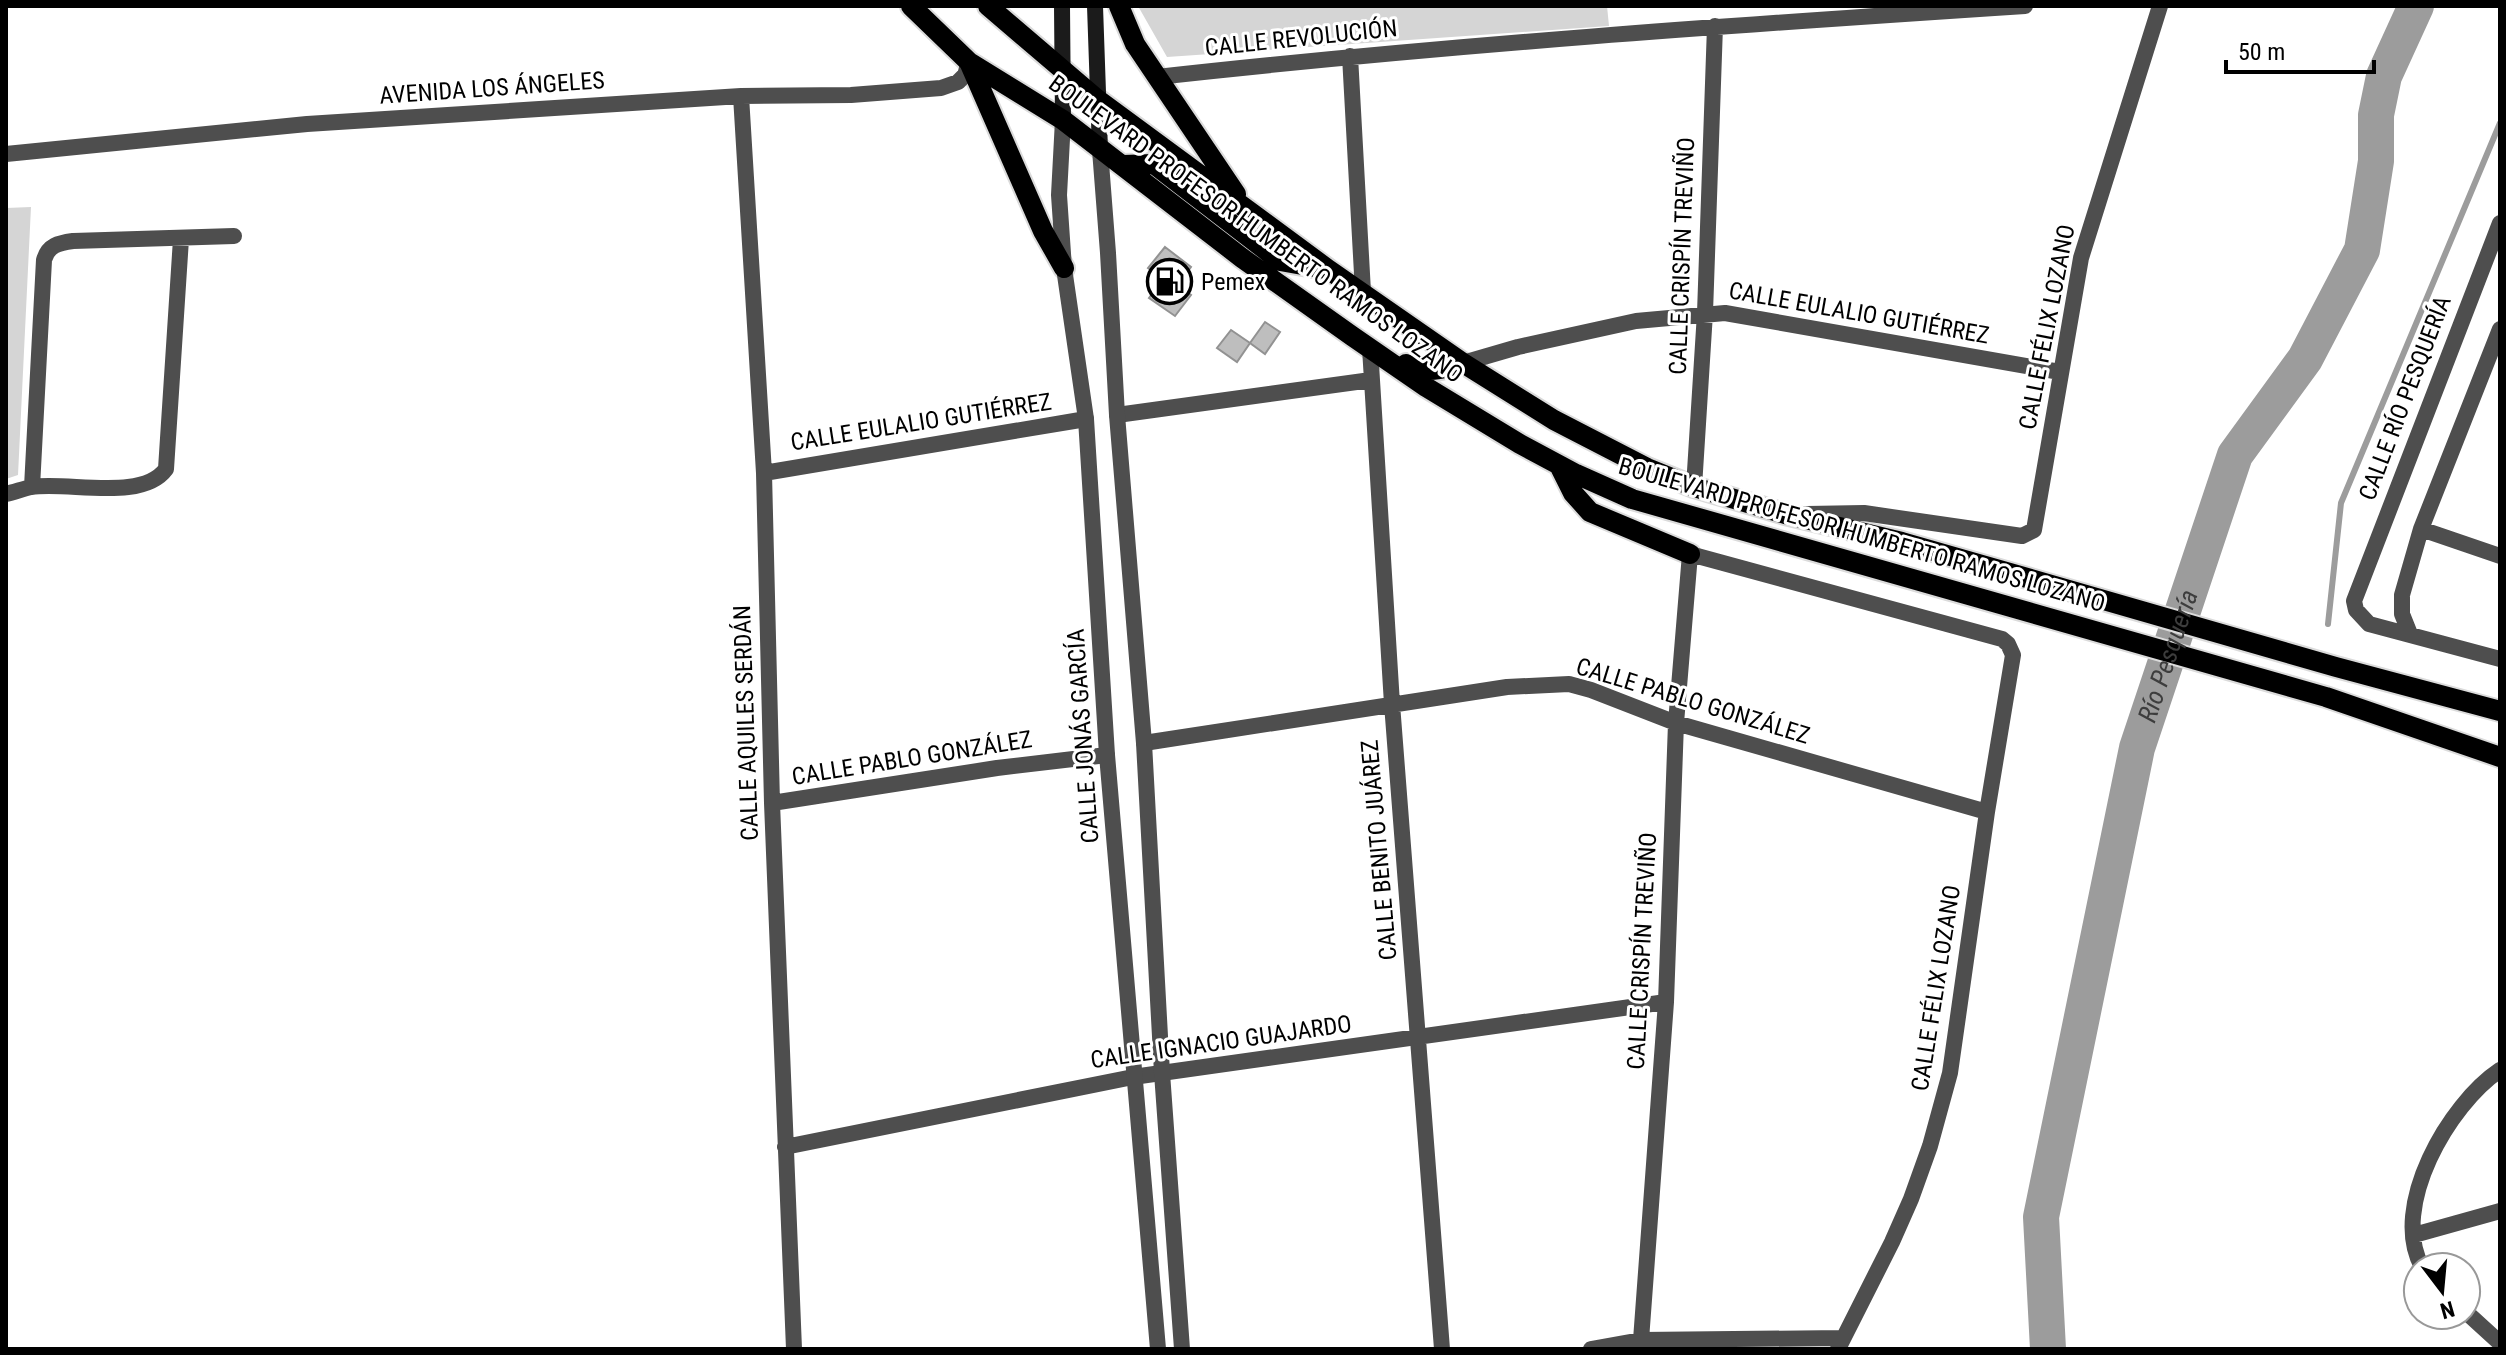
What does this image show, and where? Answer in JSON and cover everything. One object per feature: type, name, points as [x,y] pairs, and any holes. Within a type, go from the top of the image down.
[{"type":"main road","name":"BOULEVARD PROFESOR HUMBERTO RAMOS LOZANO","points":[[911,6],[969,62],[1063,120],[1242,258],[1426,387],[1559,465],[1632,499],[2326,697],[2500,757]]},
{"type":"main road","name":"BOULEVARD PROFESOR HUMBERTO RAMOS LOZANO","points":[[988,6],[1097,99],[1329,270],[1463,363],[1603,447],[1694,487],[1785,514],[1902,542],[2500,711]]},
{"type":"main road","points":[[1062,6],[1063,120]]},
{"type":"main road","points":[[1095,6],[1100,150]]},
{"type":"main road","points":[[1119,6],[1135,44],[1245,207]]},
{"type":"main road","points":[[969,62],[1043,231],[1064,268]]},
{"type":"main road","points":[[1123,165],[1154,164],[1280,261],[1329,270]]},
{"type":"main road","points":[[1375,351],[1432,372],[1463,363]]},
{"type":"main road","points":[[1559,465],[1573,493],[1590,512],[1690,554]]},
{"type":"street","name":"CALLE REVOLUCIÓN","points":[[1157,77],[1350,56],[1715,26],[2025,6]]},
{"type":"street","name":"CALLE FÉLIX LOZANO","points":[[1785,514],[1864,513],[2022,536],[2034,530],[2081,258],[2160,6]]},
{"type":"street","name":"CALLE CRISPÍN TREVIÑO","points":[[1694,487],[1705,313],[1715,26]]},
{"type":"street","points":[[1350,56],[1363,292]]},
{"type":"street","name":"AVENIDA LOS ÁNGELES","points":[[6,154],[307,124],[741,96],[851,95],[941,88],[958,82],[965,75],[969,62]]},
{"type":"street","name":"CALLE AQUILES SERDÁN","points":[[741,96],[764,473],[772,803],[794,1349]]},
{"type":"street","name":"CALLE JONÁS GARCÍA","points":[[1063,120],[1059,195],[1064,268],[1086,419],[1107,755],[1158,1349]]},
{"type":"street","points":[[1100,150],[1117,415],[1144,743],[1162,1073],[1182,1349]]},
{"type":"street","name":"CALLE RÍO PESQUERÍA","points":[[2410,634],[2369,624],[2356,610],[2355,590],[2500,223]]},
{"type":"street","points":[[32,487],[45,255],[53,246],[73,241],[234,236]]},
{"type":"street","points":[[6,494],[32,487],[134,487],[156,481],[166,469],[181,239]]},
{"type":"street","name":"CALLE EULALIO GUTIÉRREZ","points":[[1463,363],[1565,335],[1636,321],[1725,313],[2060,372]]},
{"type":"street","points":[[2500,329],[2421,529],[2402,595],[2402,614],[2410,634],[2500,659]]},
{"type":"street","name":"CALLE BENITO JUÁREZ","points":[[1375,351],[1371,380],[1392,704],[1442,1349]]},
{"type":"street","points":[[1117,415],[1371,380]]},
{"type":"street","name":"CALLE EULALIO GUTIÉRREZ","points":[[764,473],[1086,419]]},
{"type":"street","points":[[2421,529],[2500,556]]},
{"type":"street","name":"CALLE CRISPÍN TREVIÑO","points":[[1644,1344],[1666,1002],[1676,723],[1690,554]]},
{"type":"street","name":"CALLE FÉLIX LOZANO","points":[[1690,554],[2002,639],[2012,650],[2013,663],[1987,812],[1950,1073],[1941,1110],[1911,1199],[1840,1344]]},
{"type":"street","name":"CALLE PABLO GONZÁLEZ","points":[[1144,743],[1507,687],[1569,684],[1676,723],[1987,812]]},
{"type":"street","name":"CALLE PABLO GONZÁLEZ","points":[[772,803],[997,768],[1107,755]]},
{"type":"street","name":"CALLE IGNACIO GUAJARDO","points":[[785,1147],[1133,1077],[1666,1002]]},
{"type":"street","points":[[2416,1251],[2415,1198],[2429,1160],[2446,1127],[2469,1098],[2500,1070]]},
{"type":"street","points":[[2414,1235],[2500,1211]]},
{"type":"street","points":[[2482,1327],[2500,1343]]},
{"type":"street","points":[[1591,1349],[1644,1344],[1840,1344]]},
{"type":"shaded area","points":[[1138,6],[1607,6],[1609,26],[1167,57]]},
{"type":"shaded area","points":[[31,207],[18,475],[6,479],[6,208]]},
{"type":"building","name":"Pemex","points":[[1165,247],[1191,267],[1178,285],[1191,295],[1175,316],[1149,298],[1163,279],[1148,268]]},
{"type":"building","name":"Pemex","points":[[1265,322],[1280,332],[1265,354],[1250,343]]},
{"type":"building","name":"Pemex","points":[[1231,330],[1250,343],[1237,362],[1217,348]]},
{"type":"waterway","name":"Río Pesquería","points":[[2048,1349],[2041,1217],[2137,748],[2235,455],[2305,359],[2362,250],[2376,161],[2376,115],[2384,76],[2416,6]]},
{"type":"waterway","points":[[2328,624],[2341,503],[2500,123]]},
{"type":"place","name":"Pemex","points":[[1170,282]]}]
